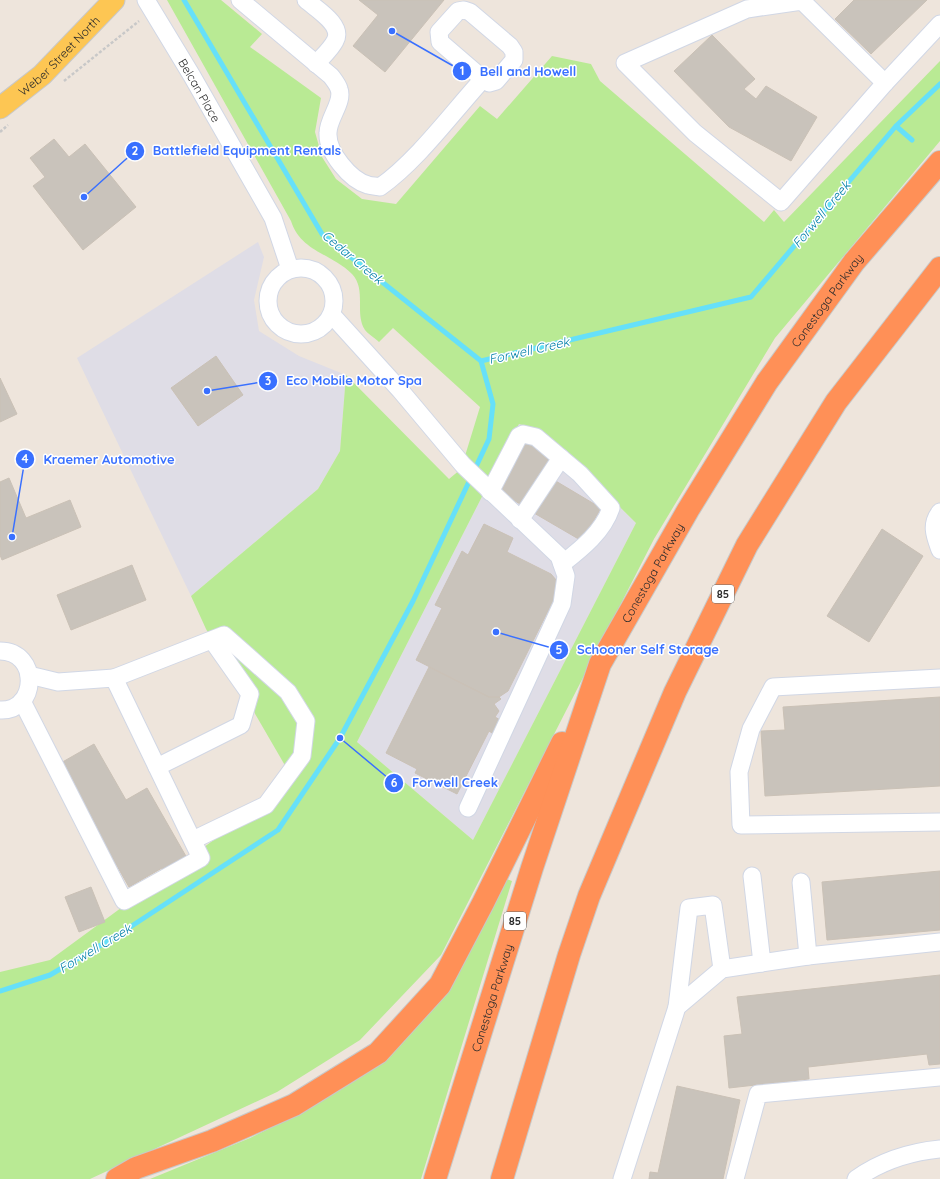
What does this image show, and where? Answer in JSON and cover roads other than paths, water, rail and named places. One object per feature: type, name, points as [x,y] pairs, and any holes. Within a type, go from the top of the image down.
[{"type":"highway","name":"Conestoga Parkway","points":[[435,1179],[532,868],[600,664],[688,510],[767,382],[854,262],[940,162]]},
{"type":"highway","name":"85","points":[[502,1179],[567,963],[589,896],[675,692],[746,546],[832,409],[940,268]]},
{"type":"highway","points":[[117,1179],[136,1168],[212,1141],[294,1105],[378,1053],[440,985],[484,903],[600,664]]},
{"type":"main road","name":"Weber Street North","points":[[6,115],[114,0]]},
{"type":"street","name":"Belcan Place","points":[[146,0],[192,76],[273,218],[290,269]]},
{"type":"street","points":[[240,0],[332,76],[340,90],[340,101],[331,118],[328,134],[332,153],[348,172],[367,185],[380,186],[408,164],[483,79]]},
{"type":"street","points":[[306,0],[332,23],[336,31],[336,41],[316,64]]},
{"type":"street","points":[[885,83],[803,1],[747,4],[625,63],[695,133],[781,202],[885,83],[940,24]]},
{"type":"street","points":[[458,11],[470,12],[510,46],[514,52],[514,60],[496,81],[489,83],[483,79],[440,42],[438,32],[458,11]]},
{"type":"street","points":[[299,267],[309,268],[326,278],[335,295],[332,315],[320,329],[306,334],[293,333],[276,323],[270,311],[268,297],[275,280],[290,269],[299,267]]},
{"type":"street","points":[[332,315],[400,390],[463,465],[488,491],[559,556],[566,576],[562,604],[468,808]]},
{"type":"street","points":[[488,491],[518,436],[523,434],[536,437],[580,474],[611,508],[607,518],[583,547],[562,564]]},
{"type":"street","points":[[520,520],[561,458]]},
{"type":"street","points":[[940,512],[936,517],[933,532],[940,550]]},
{"type":"street","points":[[29,675],[58,682],[114,678],[224,635],[288,692],[306,721],[302,756],[266,805],[193,840]]},
{"type":"street","points":[[157,767],[241,726],[250,694],[212,640]]},
{"type":"street","points":[[0,651],[13,654],[21,659],[29,675],[30,684],[22,701],[14,707],[0,710]]},
{"type":"street","points":[[22,701],[124,901],[201,858],[114,678]]},
{"type":"street","points":[[940,678],[773,687],[751,729],[739,772],[741,825],[940,822]]},
{"type":"street","points":[[752,876],[762,963]]},
{"type":"street","points":[[801,882],[808,956]]},
{"type":"street","points":[[622,1179],[677,1008],[689,908],[713,905],[722,969]]},
{"type":"street","points":[[677,1008],[722,969],[808,956],[940,942]]},
{"type":"street","points":[[736,1179],[758,1094],[940,1077]]},
{"type":"street","points":[[856,1179],[882,1163],[927,1150],[940,1149]]},
{"type":"waterway","name":"Cedar Creek","points":[[184,0],[322,234],[481,361]]},
{"type":"waterway","name":"Forwell Creek","points":[[481,361],[751,297],[896,126],[940,84]]},
{"type":"waterway","points":[[896,126],[912,140]]},
{"type":"waterway","name":"Forwell Creek","points":[[0,991],[50,975],[118,935],[278,830],[340,738],[413,601],[489,439],[493,404],[481,361]]},
{"type":"place","name":"Bell and Howell","points":[[392,31]]},
{"type":"place","name":"Battlefield Equipment Rentals","points":[[84,197]]},
{"type":"place","name":"Eco Mobile Motor Spa","points":[[207,391]]},
{"type":"place","name":"Kraemer Automotive","points":[[12,537]]},
{"type":"place","name":"Schooner Self Storage","points":[[496,632]]},
{"type":"place","name":"Forwell Creek","points":[[340,738]]}]
